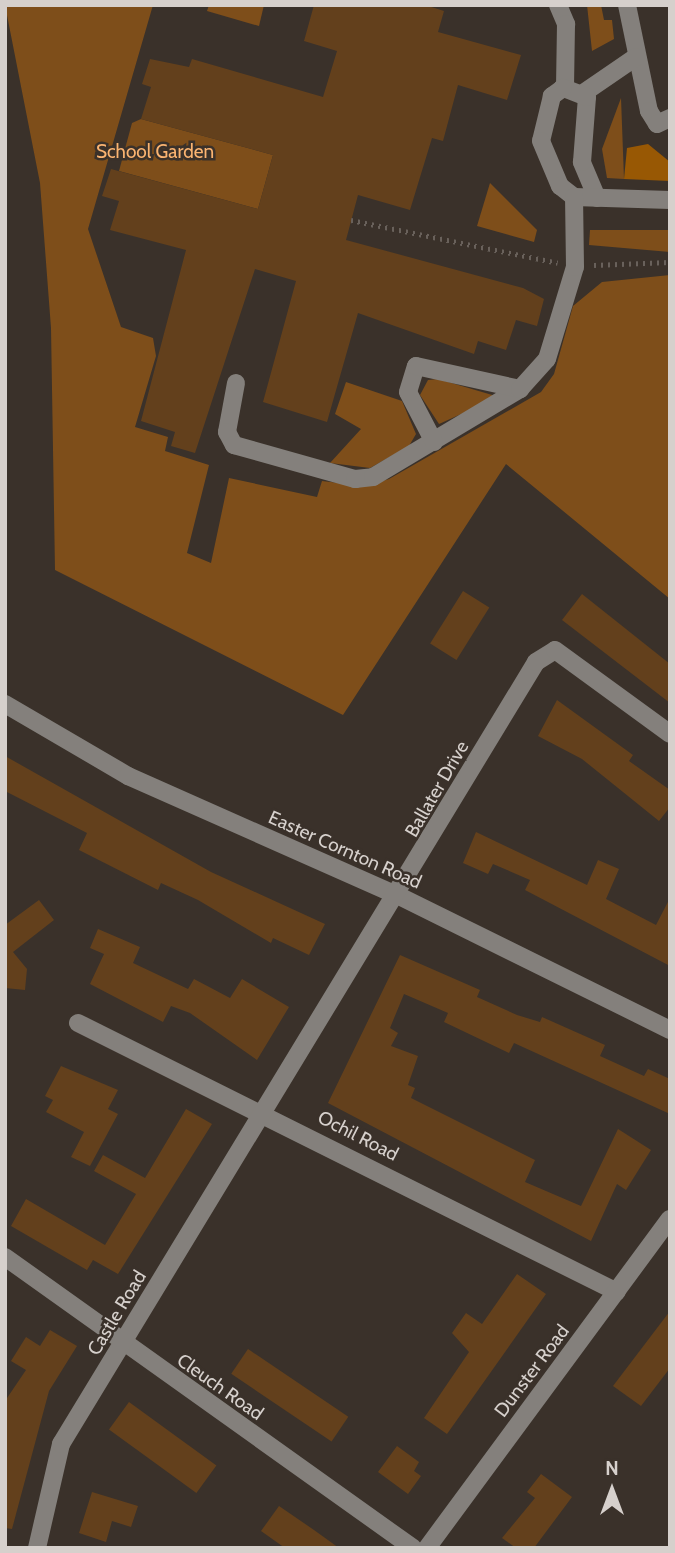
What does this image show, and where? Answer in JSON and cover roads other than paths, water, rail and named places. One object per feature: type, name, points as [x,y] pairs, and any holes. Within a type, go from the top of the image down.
[{"type":"street","points":[[558,5],[566,24],[574,91],[589,108],[584,176],[597,198]]},
{"type":"street","points":[[627,5],[649,111],[657,124],[670,118]]},
{"type":"street","points":[[236,383],[227,432],[234,445],[355,479],[373,477],[520,389],[547,359],[575,267],[574,197],[545,163],[541,141],[552,96],[574,91],[636,57]]},
{"type":"street","points":[[574,197],[670,200]]},
{"type":"street","points":[[434,442],[408,392],[416,366],[520,389]]},
{"type":"street","name":"Ballater Drive","points":[[262,1111],[399,896],[536,662],[555,650],[670,734]]},
{"type":"street","name":"Easter Cornton Road","points":[[5,704],[128,776],[399,896],[670,1030]]},
{"type":"street","name":"Ochil Road","points":[[78,1023],[262,1111],[617,1292]]},
{"type":"street","name":"Castle Road","points":[[37,1548],[61,1444],[262,1111]]},
{"type":"street","name":"Dunster Road","points":[[427,1548],[670,1219]]},
{"type":"street","name":"Cleuch Road","points":[[5,1257],[122,1345],[413,1548]]},
{"type":"park label","name":"School Garden","points":[[155,152]]}]
